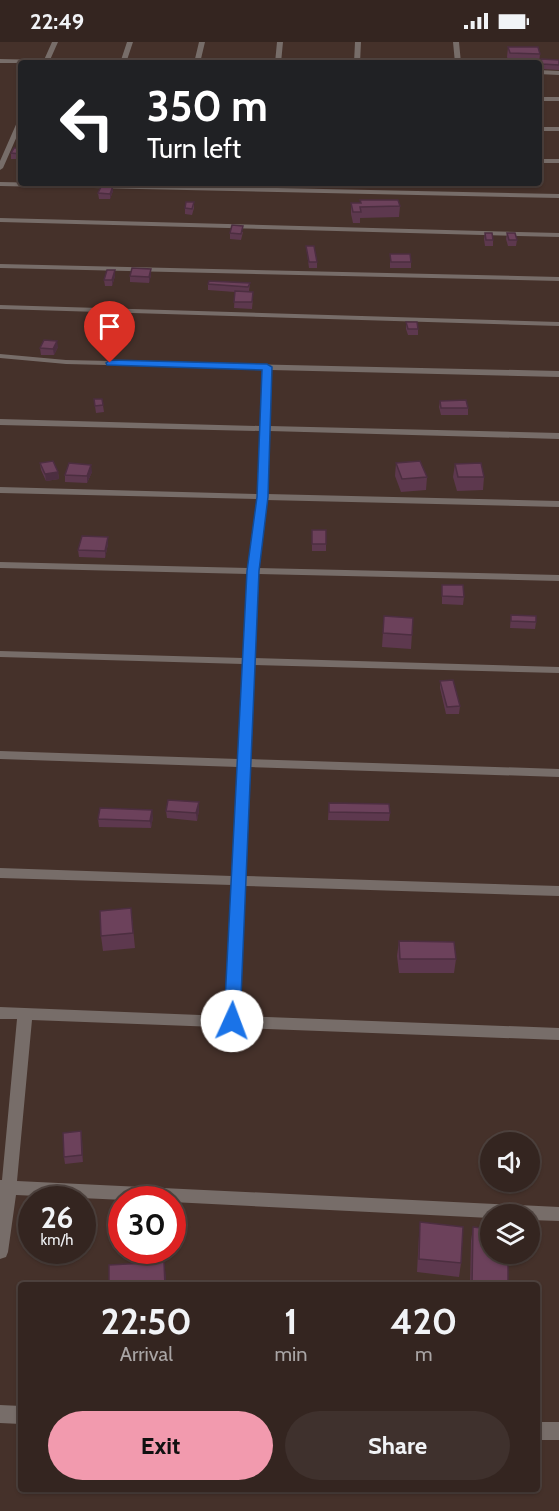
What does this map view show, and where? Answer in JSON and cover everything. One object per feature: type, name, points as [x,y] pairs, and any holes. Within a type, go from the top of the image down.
[{"type":"street","points":[[47,60],[55,42]]},
{"type":"street","points":[[124,60],[130,42]]},
{"type":"street","points":[[198,60],[202,42]]},
{"type":"street","points":[[278,60],[280,42]]},
{"type":"street","points":[[357,60],[358,42]]},
{"type":"street","points":[[456,42],[458,60]]},
{"type":"street","points":[[0,61],[18,61]]},
{"type":"street","points":[[542,72],[559,73]]},
{"type":"street","points":[[542,99],[559,99]]},
{"type":"street","points":[[0,168],[18,127]]},
{"type":"street","points":[[542,129],[559,129]]},
{"type":"street","points":[[542,161],[559,161]]},
{"type":"street","points":[[0,184],[18,184]]},
{"type":"street","points":[[93,186],[559,196]]},
{"type":"street","points":[[0,220],[559,235]]},
{"type":"street","points":[[0,266],[559,279]]},
{"type":"street","points":[[0,307],[559,324]]},
{"type":"street","points":[[0,356],[66,362],[559,374]]},
{"type":"street","points":[[232,1021],[253,571],[262,497],[267,367]]},
{"type":"street","points":[[0,422],[559,436]]},
{"type":"street","points":[[0,490],[559,504]]},
{"type":"street","points":[[0,565],[559,578]]},
{"type":"street","points":[[0,654],[559,670]]},
{"type":"street","points":[[0,755],[559,773]]},
{"type":"street","points":[[0,873],[559,891]]},
{"type":"street","points":[[0,1013],[559,1034]]},
{"type":"street","points":[[0,1252],[4,1187],[25,1014]]},
{"type":"street","points":[[4,1187],[559,1214]]},
{"type":"street","points":[[0,1414],[18,1415]]},
{"type":"street","points":[[540,1431],[559,1431]]},
{"type":"building","points":[[508,47],[538,47],[540,54],[510,53]]},
{"type":"building","points":[[541,60],[559,60],[559,65],[542,64]]},
{"type":"building","points":[[14,148],[18,148],[18,154],[11,153]]},
{"type":"building","points":[[102,186],[113,186],[110,194],[98,193]]},
{"type":"building","points":[[360,200],[398,200],[400,206],[360,207],[361,212],[353,212],[351,203],[361,203]]},
{"type":"building","points":[[186,202],[194,202],[192,209],[185,208]]},
{"type":"building","points":[[232,225],[243,226],[241,234],[230,233]]},
{"type":"building","points":[[485,233],[492,233],[493,240],[486,240]]},
{"type":"building","points":[[507,233],[515,233],[517,240],[509,240]]},
{"type":"building","points":[[306,246],[314,246],[317,262],[309,262]]},
{"type":"building","points":[[390,254],[410,254],[411,262],[391,262]]},
{"type":"building","points":[[132,268],[151,269],[149,277],[130,276]]},
{"type":"building","points":[[107,270],[115,270],[112,280],[104,280]]},
{"type":"building","points":[[209,281],[250,283],[248,287],[208,284]]},
{"type":"building","points":[[235,291],[253,292],[252,302],[234,302]]},
{"type":"building","points":[[406,322],[417,322],[418,329],[408,329]]},
{"type":"building","points":[[44,340],[57,341],[53,349],[40,348]]},
{"type":"building","points":[[94,399],[102,399],[103,405],[95,406]]},
{"type":"building","points":[[466,400],[468,408],[441,408],[440,401]]},
{"type":"building","points":[[53,461],[58,472],[45,474],[40,463]]},
{"type":"building","points":[[420,461],[427,477],[402,479],[396,463]]},
{"type":"building","points":[[69,463],[91,465],[87,476],[65,475]]},
{"type":"building","points":[[481,463],[484,477],[458,477],[455,464]]},
{"type":"building","points":[[312,530],[326,530],[326,544],[312,544]]},
{"type":"building","points":[[82,536],[108,537],[105,551],[78,550]]},
{"type":"building","points":[[442,585],[463,585],[464,597],[442,596]]},
{"type":"building","points":[[511,615],[536,616],[536,622],[511,621]]},
{"type":"building","points":[[384,616],[413,618],[412,635],[383,633]]},
{"type":"building","points":[[453,680],[460,706],[447,707],[440,681]]},
{"type":"building","points":[[168,800],[199,802],[196,813],[166,811]]},
{"type":"building","points":[[329,803],[389,804],[390,813],[329,812]]},
{"type":"building","points":[[100,808],[152,810],[150,821],[98,819]]},
{"type":"building","points":[[131,908],[133,933],[101,936],[100,911]]},
{"type":"building","points":[[399,941],[454,942],[456,959],[400,959]]},
{"type":"building","points":[[81,1131],[82,1155],[64,1157],[63,1133]]},
{"type":"building","points":[[420,1222],[463,1227],[461,1263],[419,1259]]},
{"type":"building","points":[[473,1227],[480,1228],[480,1264],[508,1264],[508,1282],[472,1282]]},
{"type":"building","points":[[164,1264],[165,1282],[109,1282],[109,1265]]},
{"type":"building","points":[[247,1281],[247,1282],[192,1282]]},
{"type":"route","points":[[110,363],[267,367],[262,497],[253,571],[232,1021]]}]
